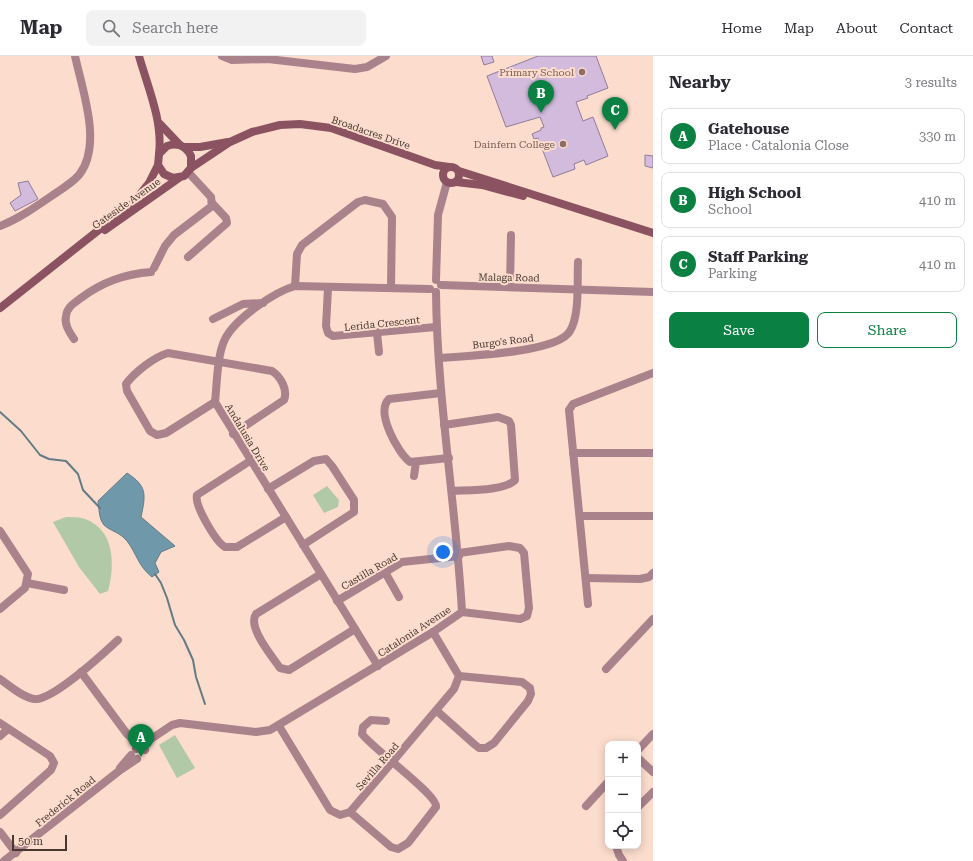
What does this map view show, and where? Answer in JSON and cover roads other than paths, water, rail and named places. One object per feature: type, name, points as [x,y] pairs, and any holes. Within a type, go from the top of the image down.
[{"type":"street","points":[[0,226],[29,212],[69,185],[79,175],[87,160],[90,150],[90,132],[74,56]]},
{"type":"street","points":[[139,56],[158,122],[161,141],[158,164],[164,174],[173,178],[179,178]]},
{"type":"street","points":[[222,56],[232,60],[268,59],[355,69],[367,67],[386,56]]},
{"type":"street","points":[[74,339],[68,329],[65,319],[67,310],[72,305],[100,285],[125,275],[152,270],[165,246],[174,235],[211,208],[211,197],[189,170],[191,156],[182,145],[158,122]]},
{"type":"street","name":"Broadacres Drive","points":[[179,178],[230,142],[258,130],[280,125],[300,124],[318,126],[350,134],[435,165],[455,167],[459,172],[653,233]]},
{"type":"street","name":"Broadacres Drive","points":[[159,154],[167,146],[182,145],[200,147],[230,142]]},
{"type":"street","name":"Gateside Avenue","points":[[0,308],[139,198],[149,184],[158,164]]},
{"type":"street","points":[[435,165],[449,180]]},
{"type":"street","points":[[449,167],[444,170],[449,180]]},
{"type":"street","points":[[449,180],[459,177],[459,172]]},
{"type":"street","name":"Gateside Avenue","points":[[84,243],[114,225],[179,178]]},
{"type":"street","name":"Broadacres Drive","points":[[449,180],[476,184],[527,197],[543,199]]},
{"type":"street","name":"Catalonia Avenue","points":[[150,740],[172,725],[180,723],[266,732],[279,726],[378,666],[462,612],[459,555],[444,425],[436,327],[438,215],[449,180]]},
{"type":"street","points":[[295,286],[297,254],[302,245],[358,202],[365,200],[383,204],[392,217],[391,288]]},
{"type":"street","points":[[188,257],[227,223],[226,218],[212,203]]},
{"type":"street","points":[[510,287],[511,235]]},
{"type":"street","points":[[577,288],[578,262]]},
{"type":"street","name":"Andalusia Drive","points":[[378,666],[233,434],[215,402],[220,361],[224,340],[230,331],[277,294],[295,286],[328,288],[436,287]]},
{"type":"street","name":"Malaga Road","points":[[436,287],[577,288],[653,292]]},
{"type":"street","name":"Lerida Crescent","points":[[328,288],[326,326],[330,335],[340,337],[436,327]]},
{"type":"street","name":"Burgo's Road","points":[[439,358],[529,350],[561,339],[568,335],[574,325],[577,288]]},
{"type":"street","points":[[213,319],[243,304],[263,304]]},
{"type":"street","points":[[377,333],[379,352]]},
{"type":"street","points":[[215,402],[166,433],[157,435],[150,431],[127,391],[126,384],[156,359],[168,353],[269,370],[275,373],[280,380],[285,393],[281,402],[233,434]]},
{"type":"street","points":[[588,604],[569,410],[573,404],[653,373]]},
{"type":"street","points":[[441,392],[392,398],[385,405],[387,426],[389,432],[407,459],[416,462],[449,458]]},
{"type":"street","points":[[444,425],[498,417],[509,421],[511,425],[515,480],[511,484],[501,487],[452,492]]},
{"type":"street","points":[[573,453],[653,453]]},
{"type":"street","points":[[268,489],[321,458],[326,459],[332,466],[354,500],[354,512],[303,545]]},
{"type":"street","points":[[250,461],[197,495],[197,506],[218,541],[225,547],[237,547],[286,517]]},
{"type":"street","points":[[414,476],[416,462]]},
{"type":"street","points":[[580,516],[653,516]]},
{"type":"street","points":[[0,531],[28,574],[27,584],[23,591],[0,609]]},
{"type":"street","name":"Castilla Road","points":[[337,601],[406,561],[459,555],[509,546],[520,548],[524,554],[529,608],[528,616],[520,619],[462,612]]},
{"type":"street","points":[[385,572],[399,597]]},
{"type":"street","points":[[586,578],[640,579],[649,577],[653,573]]},
{"type":"street","points":[[321,574],[256,614],[253,624],[259,635],[280,668],[289,670],[355,629]]},
{"type":"street","points":[[27,584],[64,590]]},
{"type":"street","points":[[606,669],[653,618]]},
{"type":"street","points":[[433,632],[459,676],[522,682],[530,688],[531,694],[528,701],[494,743],[486,748],[479,748],[437,711]]},
{"type":"street","points":[[0,679],[29,698],[38,700],[46,697],[81,672],[118,640]]},
{"type":"street","points":[[81,672],[127,734],[137,756]]},
{"type":"street","name":"Sevilla Road","points":[[350,812],[437,711],[454,689],[459,676]]},
{"type":"street","points":[[279,726],[330,810],[340,814],[350,812],[391,847],[398,849],[408,842],[435,810],[437,804],[429,794],[392,764],[363,736],[361,732],[363,727],[371,720],[386,721]]},
{"type":"street","points":[[0,723],[53,759],[53,767],[0,815]]},
{"type":"street","points":[[0,736],[8,729]]},
{"type":"street","points":[[641,747],[653,734]]},
{"type":"street","name":"Frederick Road","points":[[4,861],[137,756],[150,740]]},
{"type":"street","points":[[641,761],[653,772]]},
{"type":"street","points":[[586,806],[605,785]]},
{"type":"street","points":[[641,804],[653,792]]},
{"type":"street","points":[[0,832],[16,853]]},
{"type":"street","points":[[617,849],[623,861]]},
{"type":"water","points":[[127,473],[142,487],[144,502],[141,517],[175,546],[161,552],[155,563],[159,572],[152,577],[144,569],[127,541],[104,525],[100,517],[98,501]]},
{"type":"waterway","points":[[0,412],[21,431],[40,455],[49,459],[66,461],[78,474],[83,490],[100,508]]},
{"type":"waterway","points":[[155,574],[161,583],[167,598],[175,625],[193,660],[196,677],[205,704]]},
{"type":"place","name":"Primary School","points":[[582,72]]},
{"type":"place","name":"High School","points":[[541,113]]},
{"type":"place","name":"Staff Parking","points":[[615,130]]},
{"type":"place","name":"Dainfern College","points":[[563,144]]},
{"type":"place","name":"Gatehouse","points":[[141,757]]}]
